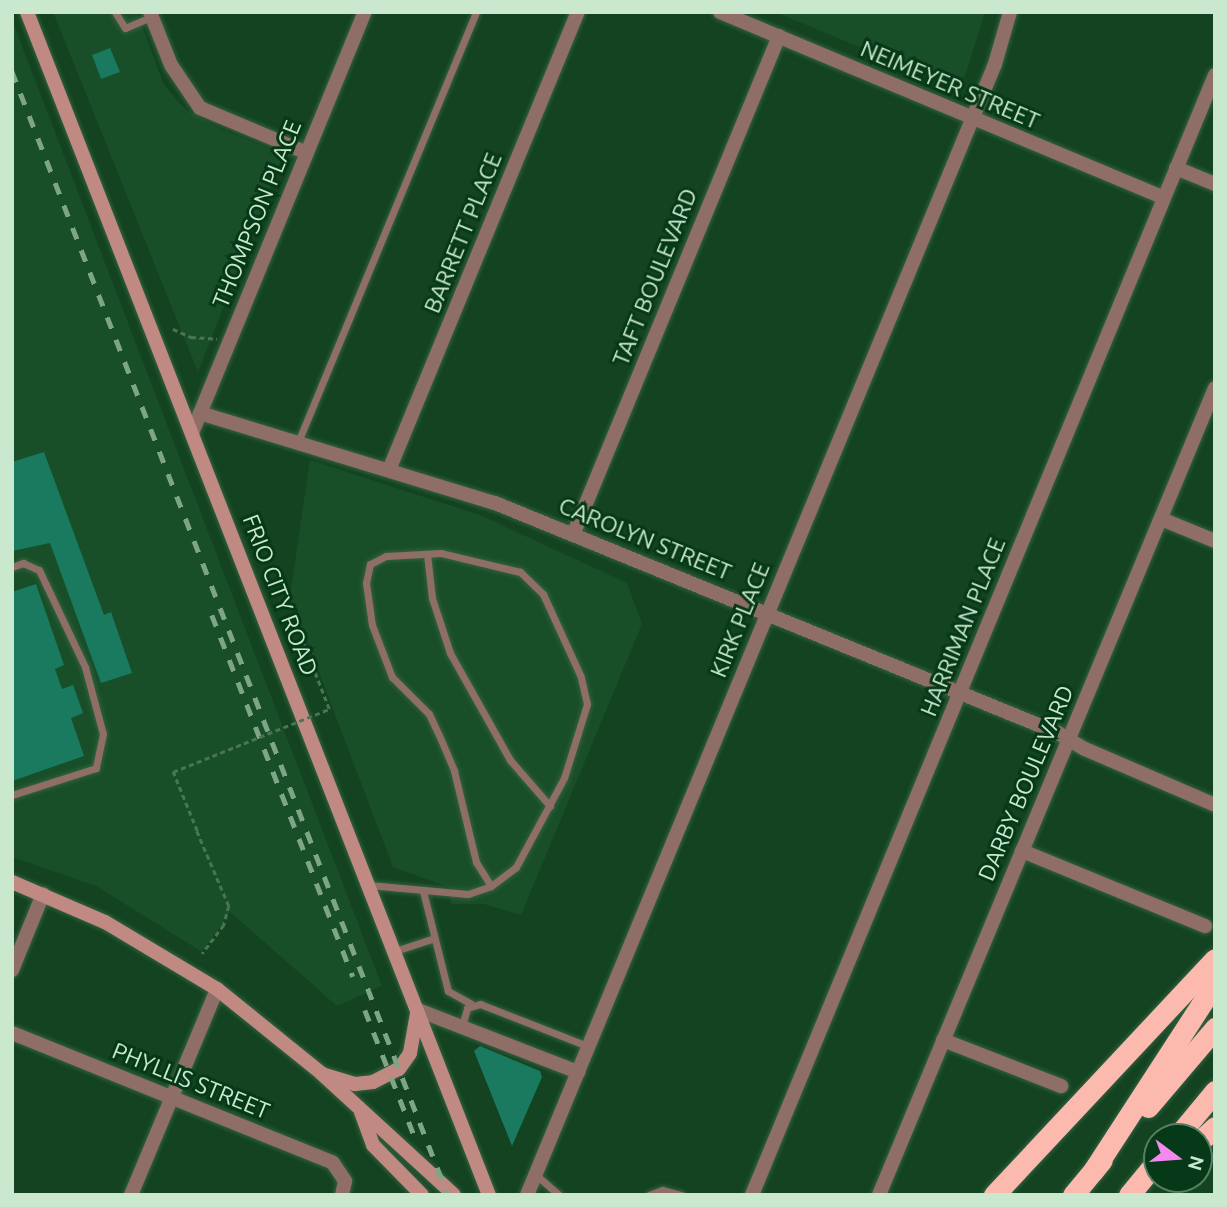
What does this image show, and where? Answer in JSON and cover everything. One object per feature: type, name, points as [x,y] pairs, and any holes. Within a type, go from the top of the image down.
[{"type":"highway","points":[[994,1195],[1215,959]]},
{"type":"highway","points":[[1093,1171],[1215,983]]},
{"type":"highway","points":[[1073,1195],[1215,1028]]},
{"type":"highway","points":[[1189,1123],[1215,1091]]},
{"type":"highway","points":[[1129,1195],[1143,1178]]},
{"type":"main road","name":"FRIO CITY ROAD","points":[[27,12],[489,1195]]},
{"type":"main road","points":[[12,882],[43,894],[150,946],[217,989],[321,1073],[454,1195]]},
{"type":"main road","points":[[321,1073],[355,1083],[373,1082],[399,1069],[410,1053],[418,1010]]},
{"type":"main road","points":[[361,1112],[373,1145],[422,1195]]},
{"type":"street","name":"THOMPSON PLACE","points":[[192,433],[365,12]]},
{"type":"street","name":"BARRETT PLACE","points":[[389,470],[578,12]]},
{"type":"street","name":"NEIMEYER STREET","points":[[720,12],[971,121],[1164,198]]},
{"type":"street","name":"KIRK PLACE","points":[[995,64],[1010,12]]},
{"type":"street","name":"KIRK PLACE","points":[[527,1195],[1018,12]]},
{"type":"street","points":[[151,15],[175,74],[200,108],[307,153]]},
{"type":"street","name":"TAFT BOULEVARD","points":[[573,535],[779,36]]},
{"type":"street","name":"HARRIMAN PLACE","points":[[752,1195],[1215,75]]},
{"type":"street","points":[[1176,168],[1215,184]]},
{"type":"street","name":"DARBY BOULEVARD","points":[[879,1195],[1215,388]]},
{"type":"street","name":"CAROLYN STREET","points":[[200,413],[495,503],[960,693],[1215,805]]},
{"type":"street","points":[[1161,519],[1215,541]]},
{"type":"street","points":[[1022,851],[1205,926]]},
{"type":"street","points":[[12,970],[43,894]]},
{"type":"street","points":[[131,1195],[217,989]]},
{"type":"street","points":[[418,1010],[578,1072]]},
{"type":"street","name":"PHYLLIS STREET","points":[[12,1033],[333,1163],[343,1188]]},
{"type":"street","points":[[943,1040],[1061,1086]]},
{"type":"lane","points":[[115,12],[125,28],[151,15]]},
{"type":"lane","points":[[298,442],[475,12]]},
{"type":"lane","points":[[369,885],[453,895],[491,886],[516,867],[550,806],[580,737],[587,704],[581,677],[543,594],[520,572],[465,557],[427,554],[386,555],[370,564],[366,583],[372,625],[393,677],[429,714],[454,771],[475,862],[491,886]]},
{"type":"lane","points":[[427,554],[432,598],[450,653],[510,760],[550,806]]},
{"type":"lane","points":[[12,567],[23,563],[39,570],[85,667],[103,734],[96,768],[12,795]]},
{"type":"lane","points":[[423,891],[432,939],[448,991],[471,1004],[485,1005],[588,1046]]},
{"type":"lane","points":[[395,951],[432,939]]},
{"type":"lane","points":[[462,1026],[471,1004]]},
{"type":"lane","points":[[535,1174],[559,1195]]},
{"type":"lane","points":[[649,1195],[662,1190],[681,1195]]},
{"type":"path","points":[[173,329],[191,337],[217,339]]},
{"type":"path","points":[[202,954],[224,925],[229,906],[173,772],[329,709],[304,643],[296,646]]},
{"type":"shaded area","points":[[53,12],[137,12],[164,85],[185,109],[218,128],[283,154],[198,372]]},
{"type":"shaded area","points":[[775,12],[985,12],[965,76],[949,84]]},
{"type":"shaded area","points":[[12,20],[382,986],[337,1006],[230,912],[202,952],[96,886],[12,857]]},
{"type":"shaded area","points":[[310,460],[480,515],[627,583],[642,624],[521,915],[484,904],[451,904],[451,888],[393,867],[290,596]]},
{"type":"building","points":[[110,48],[120,72],[101,79],[92,55]]},
{"type":"building","points":[[44,452],[104,615],[111,612],[132,673],[101,683],[50,543],[12,551],[12,462]]},
{"type":"building","points":[[36,584],[64,665],[55,669],[62,689],[73,685],[83,713],[71,718],[84,756],[12,781],[12,592]]},
{"type":"building","points":[[480,1046],[540,1071],[542,1077],[512,1146],[474,1051]]},
{"type":"railway","points":[[12,71],[448,1195]]},
{"type":"railway","points":[[212,615],[353,977]]},
{"type":"railway","points":[[365,1010],[416,1140]]}]
